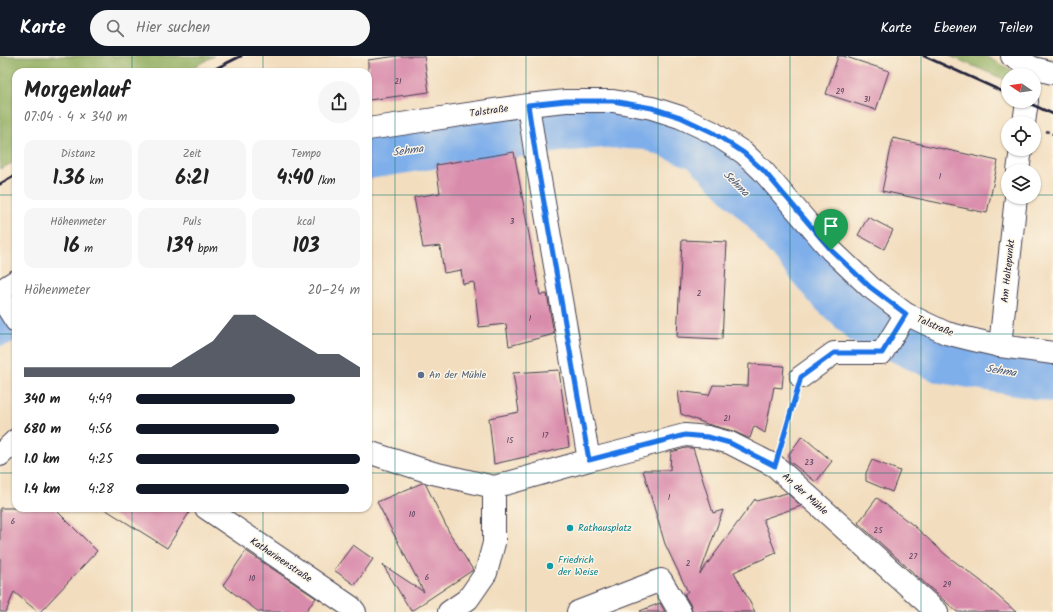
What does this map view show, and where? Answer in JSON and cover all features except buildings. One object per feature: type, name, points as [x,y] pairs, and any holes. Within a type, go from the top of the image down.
[{"type":"street","points":[[1012,56],[1032,68]]},
{"type":"street","name":"Talstraße","points":[[372,129],[530,114],[566,101],[613,101],[652,108],[680,117],[712,132],[744,153],[764,171],[831,250],[870,287],[902,321],[1000,346],[1053,353]]},
{"type":"street","points":[[530,114],[536,157],[589,460]]},
{"type":"street","name":"Am Haltepunkt","points":[[1000,346],[1015,204]]},
{"type":"street","points":[[5,303],[12,289]]},
{"type":"street","points":[[801,377],[834,353],[882,353],[902,321]]},
{"type":"street","name":"An der Mühle","points":[[372,453],[433,473],[494,487],[685,435],[708,437],[730,443],[775,466],[937,612]]},
{"type":"street","points":[[0,456],[12,444]]},
{"type":"street","points":[[449,612],[468,599],[486,573],[494,542],[494,487]]},
{"type":"street","name":"Katharinenstraße","points":[[212,512],[351,607],[355,612]]},
{"type":"street","points":[[578,612],[661,580],[680,612]]},
{"type":"path","points":[[775,466],[801,377]]},
{"type":"green space","points":[[0,56],[214,56],[192,68],[12,68],[12,163],[0,169]]},
{"type":"green space","points":[[950,56],[985,56],[1008,68],[1001,68],[1001,78]]},
{"type":"waterway","name":"Sehma","points":[[372,156],[463,142],[570,129],[604,126],[648,128],[702,149],[763,211],[828,290],[864,324],[942,361],[1053,380]]},
{"type":"waterway","name":"Sehma","points":[[0,324],[12,319]]},
{"type":"railway","points":[[217,68],[241,56]]},
{"type":"railway","points":[[924,56],[1001,91]]},
{"type":"railway","points":[[1040,108],[1053,114]]},
{"type":"railway","points":[[0,184],[12,177]]},
{"type":"place","name":"An der Mühle","points":[[421,375]]},
{"type":"place","name":"Rathausplatz","points":[[570,528]]},
{"type":"place","name":"Friedrich der Weise","points":[[550,566]]},
{"type":"route","points":[[566,101],[613,101],[652,108],[680,117],[712,132],[744,153],[764,171],[831,250],[870,287],[906,314],[882,353],[834,353],[801,377],[775,466],[730,443],[708,437],[685,435],[589,460],[528,105],[566,101]]}]
